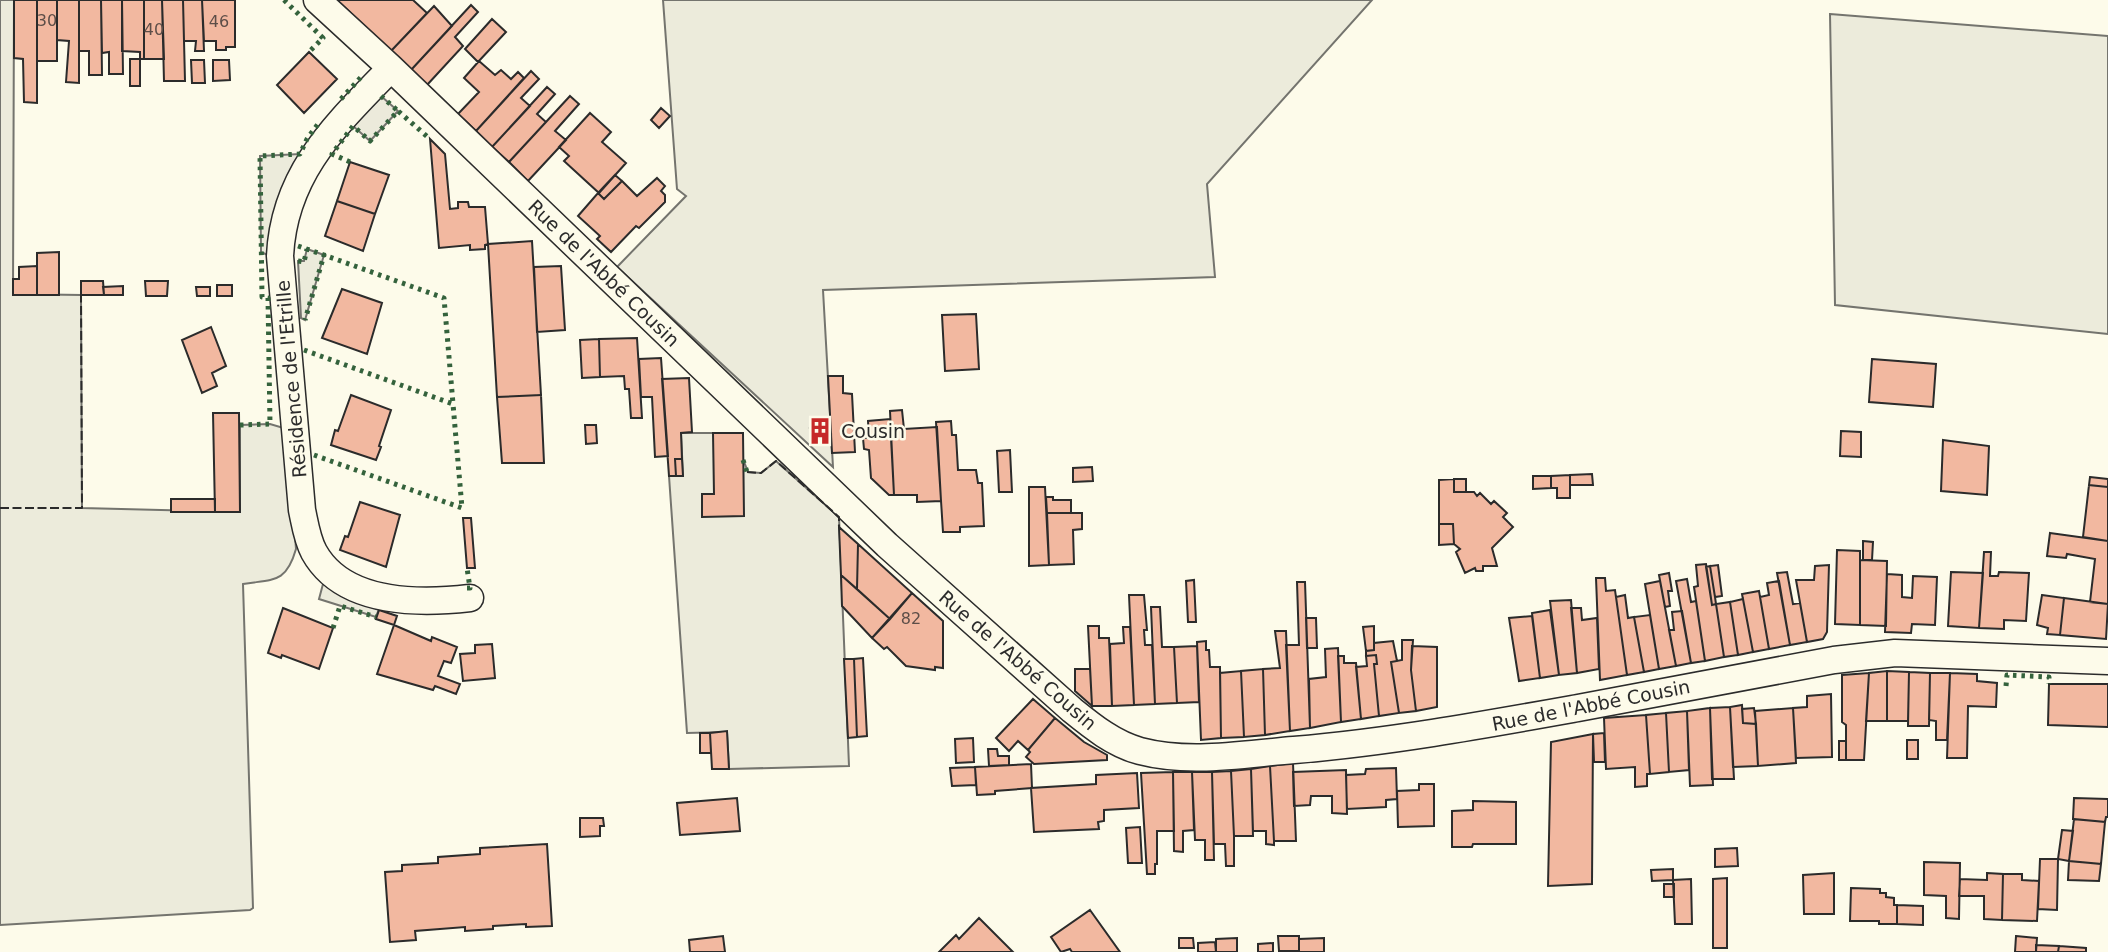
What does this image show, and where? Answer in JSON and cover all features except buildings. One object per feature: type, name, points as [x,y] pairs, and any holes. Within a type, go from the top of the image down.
[{"type":"street","name":"Rue de l'Abbé Cousin","points":[[317,0],[887,545],[1072,710],[1105,735],[1138,750],[1184,757],[1221,757],[1394,739],[1469,728],[1879,654],[2108,661]]},
{"type":"street","name":"Résidence de l'Etrille","points":[[391,68],[339,120],[308,163],[292,196],[282,235],[281,256],[302,510],[314,553],[330,573],[345,583],[400,601],[470,598]]},
{"type":"shaded area","points":[[0,0],[14,0],[13,294],[81,295],[82,508],[240,512],[240,425],[270,424],[287,429],[296,549],[288,569],[277,578],[243,584],[253,908],[250,910],[0,925]]},
{"type":"shaded area","points":[[663,0],[1372,0],[1207,184],[1215,277],[823,290],[833,467],[617,267],[686,196],[677,189]]},
{"type":"shaded area","points":[[1830,14],[2108,36],[2108,334],[1835,305]]},
{"type":"shaded area","points":[[381,96],[398,111],[370,141],[353,126]]},
{"type":"shaded area","points":[[300,154],[272,257],[261,252],[260,156]]},
{"type":"shaded area","points":[[307,249],[324,255],[305,320],[301,318],[298,261],[304,261]]},
{"type":"shaded area","points":[[681,433],[730,433],[748,472],[761,473],[776,461],[839,517],[849,766],[729,769],[727,732],[687,733],[669,476],[683,476]]},
{"type":"shaded area","points":[[323,584],[381,603],[376,617],[319,599]]},
{"type":"hedge","points":[[284,0],[323,38],[309,52]]},
{"type":"hedge","points":[[341,99],[362,76]]},
{"type":"hedge","points":[[381,96],[398,111]]},
{"type":"hedge","points":[[350,162],[332,154],[353,126],[370,141],[398,111],[430,139]]},
{"type":"hedge","points":[[240,425],[270,424],[268,298],[262,297],[260,156],[300,154],[318,124]]},
{"type":"hedge","points":[[298,246],[324,255],[305,320]]},
{"type":"hedge","points":[[298,261],[304,262],[307,249]]},
{"type":"hedge","points":[[304,350],[453,404],[444,298],[324,255]]},
{"type":"hedge","points":[[314,455],[462,508],[453,404]]},
{"type":"hedge","points":[[743,460],[747,472]]},
{"type":"hedge","points":[[467,568],[470,588],[467,588]]},
{"type":"hedge","points":[[333,628],[340,606],[376,617]]},
{"type":"hedge","points":[[2006,686],[2007,675],[2049,677],[2049,684]]},
{"type":"fence","points":[[0,508],[82,508],[81,295]]},
{"type":"fence","points":[[747,472],[761,473],[776,461],[839,517],[839,527]]},
{"type":"place","name":"Cousin","points":[[820,431]]}]
